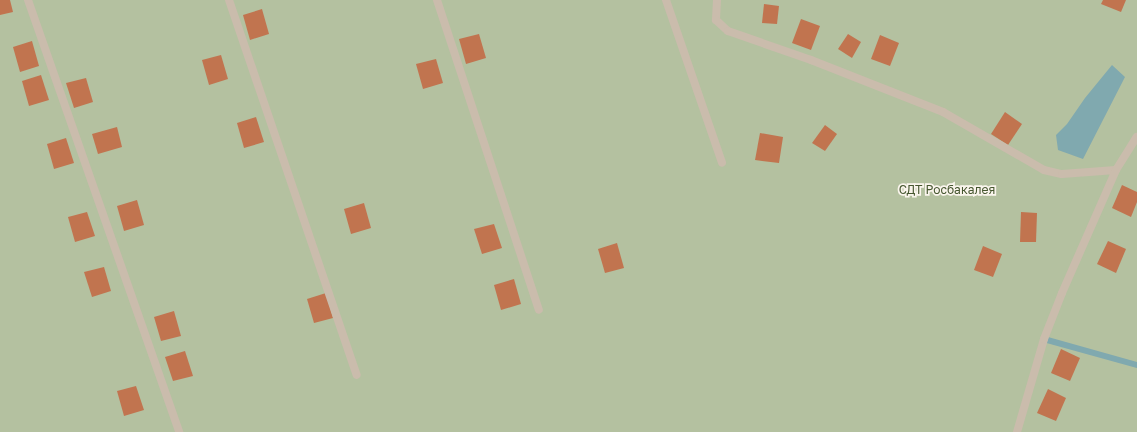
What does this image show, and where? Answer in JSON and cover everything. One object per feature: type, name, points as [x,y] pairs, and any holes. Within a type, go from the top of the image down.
[{"type":"lane","points":[[28,0],[179,432]]},
{"type":"lane","points":[[229,0],[357,375]]},
{"type":"lane","points":[[437,0],[539,310]]},
{"type":"lane","points":[[666,0],[722,163]]},
{"type":"lane","points":[[717,0],[716,20],[728,31],[810,60],[944,112],[1044,170],[1062,174],[1116,170]]},
{"type":"lane","points":[[1017,432],[1044,339],[1116,170],[1137,136]]},
{"type":"green space","name":"СДТ Росбакалея","points":[[0,0],[1137,0],[1137,432],[0,432]]},
{"type":"water","points":[[1112,65],[1125,77],[1083,159],[1058,150],[1056,135],[1067,124],[1085,98]]},
{"type":"building","points":[[0,0],[10,0],[13,12],[0,15]]},
{"type":"building","points":[[1103,0],[1126,0],[1121,12],[1101,4]]},
{"type":"building","points":[[764,4],[779,6],[777,24],[762,23]]},
{"type":"building","points":[[262,9],[269,34],[250,40],[243,15]]},
{"type":"building","points":[[801,19],[820,26],[811,50],[792,43]]},
{"type":"building","points":[[479,34],[486,58],[466,64],[459,39]]},
{"type":"building","points":[[848,34],[861,42],[852,58],[838,49]]},
{"type":"building","points":[[880,35],[899,43],[890,66],[871,59]]},
{"type":"building","points":[[32,41],[39,66],[20,72],[13,47]]},
{"type":"building","points":[[221,55],[228,79],[209,85],[202,60]]},
{"type":"building","points":[[436,59],[443,83],[423,89],[416,64]]},
{"type":"building","points":[[41,75],[49,100],[29,106],[22,81]]},
{"type":"building","points":[[86,78],[93,102],[74,108],[66,83]]},
{"type":"building","points":[[1005,112],[1022,124],[1008,145],[991,134]]},
{"type":"building","points":[[256,117],[264,142],[244,148],[237,123]]},
{"type":"building","points":[[825,125],[837,134],[825,151],[812,143]]},
{"type":"building","points":[[117,127],[122,147],[98,154],[92,134]]},
{"type":"building","points":[[760,133],[783,137],[779,163],[755,160]]},
{"type":"building","points":[[66,138],[74,163],[54,169],[47,144]]},
{"type":"building","points":[[1122,185],[1137,192],[1137,202],[1131,217],[1112,208]]},
{"type":"building","points":[[137,200],[144,225],[124,231],[117,206]]},
{"type":"building","points":[[364,203],[371,228],[351,234],[344,209]]},
{"type":"building","points":[[87,212],[95,236],[75,242],[68,217]]},
{"type":"building","points":[[1021,212],[1037,213],[1036,242],[1020,242]]},
{"type":"building","points":[[494,224],[502,248],[482,254],[474,229]]},
{"type":"building","points":[[1108,241],[1126,249],[1116,273],[1097,264]]},
{"type":"building","points":[[617,243],[624,268],[605,273],[598,249]]},
{"type":"building","points":[[983,246],[1002,254],[993,277],[974,270]]},
{"type":"building","points":[[104,267],[111,291],[92,297],[84,272]]},
{"type":"building","points":[[514,279],[521,304],[501,310],[494,285]]},
{"type":"building","points":[[326,293],[333,318],[314,323],[307,299]]},
{"type":"building","points":[[174,311],[181,336],[161,341],[154,317]]},
{"type":"building","points":[[1061,349],[1080,358],[1070,381],[1051,373]]},
{"type":"building","points":[[185,351],[193,376],[173,381],[165,357]]},
{"type":"building","points":[[136,386],[144,410],[124,416],[117,391]]},
{"type":"building","points":[[1048,389],[1066,398],[1056,421],[1037,413]]},
{"type":"waterway","points":[[1044,339],[1137,365]]}]
